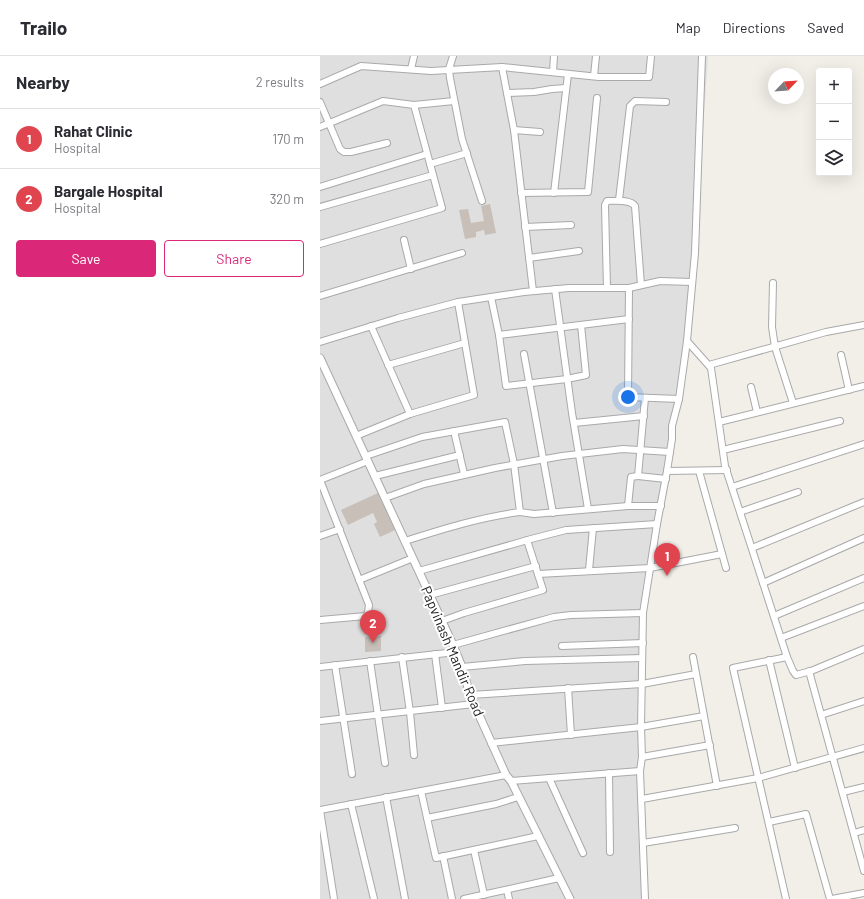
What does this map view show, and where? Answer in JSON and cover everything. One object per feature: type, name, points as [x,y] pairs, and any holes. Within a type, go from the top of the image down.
[{"type":"street","points":[[411,69],[414,56]]},
{"type":"street","points":[[453,56],[450,69],[450,78],[454,101],[467,153],[482,201]]},
{"type":"street","points":[[553,72],[554,56]]},
{"type":"street","points":[[594,76],[596,56]]},
{"type":"street","points":[[320,84],[361,66],[431,71],[502,67],[594,76],[649,77],[650,56]]},
{"type":"street","points":[[645,899],[640,771],[642,756],[640,727],[644,613],[657,524],[668,471],[672,426],[680,399],[687,341],[695,253],[702,56]]},
{"type":"street","points":[[502,67],[514,130],[533,291]]},
{"type":"street","points":[[554,193],[568,74]]},
{"type":"street","points":[[507,93],[566,88]]},
{"type":"street","points":[[521,193],[588,192],[598,98]]},
{"type":"street","points":[[320,127],[383,101],[414,105],[454,101]]},
{"type":"street","points":[[619,200],[630,106],[635,101],[666,102]]},
{"type":"street","points":[[320,102],[340,149],[344,152],[351,152],[387,142]]},
{"type":"street","points":[[320,244],[442,208],[414,105]]},
{"type":"street","points":[[514,130],[540,132]]},
{"type":"street","points":[[430,164],[467,153]]},
{"type":"street","points":[[320,187],[427,154]]},
{"type":"street","points":[[320,207],[433,175]]},
{"type":"street","points":[[607,288],[605,205],[607,201],[619,200],[632,202],[635,206],[641,285]]},
{"type":"street","points":[[525,227],[571,225]]},
{"type":"street","points":[[404,240],[411,269]]},
{"type":"street","points":[[529,258],[579,252]]},
{"type":"street","points":[[320,296],[462,254]]},
{"type":"street","points":[[320,342],[458,302],[555,289],[629,288],[660,281],[692,282]]},
{"type":"street","points":[[772,283],[772,327],[775,347],[793,403]]},
{"type":"street","points":[[629,288],[628,398],[680,399]]},
{"type":"street","points":[[555,289],[567,379],[588,509]]},
{"type":"street","points":[[491,297],[499,335],[506,386],[567,379],[586,375],[580,325]]},
{"type":"street","points":[[356,436],[410,414],[474,395],[458,302]]},
{"type":"street","points":[[499,335],[629,319]]},
{"type":"street","points":[[371,326],[410,414]]},
{"type":"street","points":[[709,365],[826,332],[864,326]]},
{"type":"street","points":[[687,341],[711,368],[727,470],[787,657],[793,671],[796,675],[809,671],[864,649]]},
{"type":"street","points":[[388,365],[465,343]]},
{"type":"street","points":[[524,354],[528,383],[553,513]]},
{"type":"street","points":[[841,355],[849,390]]},
{"type":"street","name":"Papvinash Mandir Road","points":[[320,358],[453,645],[462,667],[470,695],[491,743],[570,899]]},
{"type":"street","points":[[752,387],[757,412]]},
{"type":"street","points":[[719,422],[864,387]]},
{"type":"street","points":[[638,476],[645,398]]},
{"type":"street","points":[[574,423],[644,416]]},
{"type":"street","points":[[723,450],[840,421]]},
{"type":"street","points":[[320,620],[366,616],[369,605],[320,480],[408,441],[506,422],[514,464],[520,512]]},
{"type":"street","points":[[454,431],[464,474]]},
{"type":"street","points":[[732,487],[864,444]]},
{"type":"street","points":[[385,498],[424,484],[464,474],[543,459],[624,449],[670,452]]},
{"type":"street","points":[[375,476],[460,455]]},
{"type":"street","points":[[668,471],[727,470]]},
{"type":"street","points":[[698,471],[726,568]]},
{"type":"street","points":[[628,506],[631,477],[638,476],[666,479]]},
{"type":"street","points":[[740,512],[798,492]]},
{"type":"street","points":[[752,548],[864,502]]},
{"type":"street","points":[[405,541],[498,515],[520,512],[534,514],[553,513],[628,506],[661,506]]},
{"type":"street","points":[[419,572],[566,530],[657,524]]},
{"type":"street","points":[[589,570],[594,528]]},
{"type":"street","points":[[320,536],[340,529]]},
{"type":"street","points":[[763,583],[864,538]]},
{"type":"street","points":[[442,621],[543,590],[527,540]]},
{"type":"street","points":[[538,574],[589,570],[650,568],[722,554]]},
{"type":"street","points":[[359,580],[413,558]]},
{"type":"street","points":[[430,596],[536,566]]},
{"type":"street","points":[[774,616],[864,578]]},
{"type":"street","points":[[781,638],[864,606]]},
{"type":"street","points":[[453,645],[554,617],[571,615],[644,613]]},
{"type":"street","points":[[562,646],[643,643]]},
{"type":"street","points":[[320,667],[456,652]]},
{"type":"street","points":[[435,654],[442,708]]},
{"type":"street","points":[[693,657],[717,786]]},
{"type":"street","points":[[786,899],[733,668],[787,657]]},
{"type":"street","points":[[402,658],[410,712],[414,755]]},
{"type":"street","points":[[462,667],[525,662],[642,658]]},
{"type":"street","points":[[769,660],[795,768]]},
{"type":"street","points":[[370,661],[385,763]]},
{"type":"street","points":[[335,665],[352,774]]},
{"type":"street","points":[[809,671],[864,871]]},
{"type":"street","points":[[470,695],[642,684],[696,674]]},
{"type":"street","points":[[568,688],[571,735]]},
{"type":"street","points":[[821,715],[864,701]]},
{"type":"street","points":[[320,720],[343,719],[474,704]]},
{"type":"street","points":[[491,743],[640,727],[704,716]]},
{"type":"street","points":[[642,756],[710,745]]},
{"type":"street","points":[[642,799],[758,778],[864,748]]},
{"type":"street","points":[[334,899],[320,810],[421,791],[508,778],[549,778],[640,771]]},
{"type":"street","points":[[609,773],[610,852]]},
{"type":"street","points":[[549,778],[583,853]]},
{"type":"street","points":[[842,792],[864,787]]},
{"type":"street","points":[[421,791],[436,858],[538,836]]},
{"type":"street","points":[[386,797],[405,899]]},
{"type":"street","points":[[427,818],[496,804],[518,797]]},
{"type":"street","points":[[351,804],[374,899]]},
{"type":"street","points":[[769,822],[806,814],[831,899],[854,897],[864,893]]},
{"type":"street","points":[[643,843],[735,828]]},
{"type":"street","points":[[854,833],[864,830]]},
{"type":"street","points":[[474,850],[484,895]]},
{"type":"street","points":[[443,856],[452,899]]},
{"type":"street","points":[[464,899],[559,878]]},
{"type":"street","points":[[507,890],[509,899]]},
{"type":"shaded area","points":[[320,56],[708,56],[693,281],[675,427],[646,611],[640,755],[646,899],[320,899]]},
{"type":"building","points":[[490,204],[496,233],[485,235],[484,230],[476,232],[476,237],[465,239],[459,210],[468,209],[471,223],[484,221],[481,206]]},
{"type":"building","points":[[378,493],[395,530],[380,537],[374,524],[377,522],[373,513],[348,525],[341,510]]},
{"type":"building","points":[[381,636],[381,651],[365,652],[365,637]]},
{"type":"place","name":"Rahat Clinic","points":[[667,576]]},
{"type":"place","name":"Bargale Hospital","points":[[373,643]]}]
